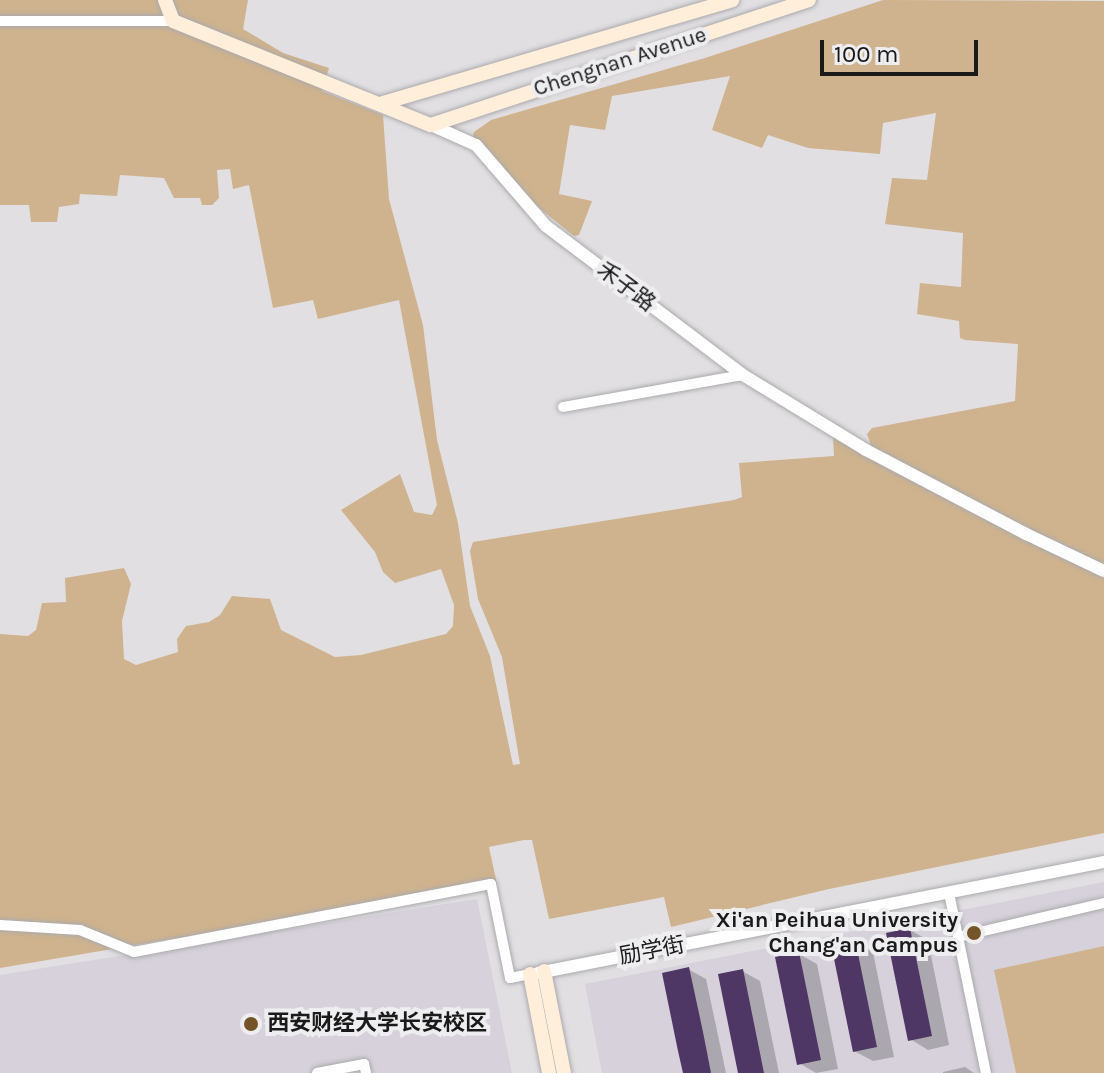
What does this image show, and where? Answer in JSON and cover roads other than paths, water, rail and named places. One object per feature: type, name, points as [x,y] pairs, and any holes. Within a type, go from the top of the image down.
[{"type":"main road","points":[[165,0],[173,21]]},
{"type":"main road","name":"Chengnan Avenue","points":[[383,103],[732,0]]},
{"type":"main road","name":"Chengnan Avenue","points":[[431,125],[809,0]]},
{"type":"main road","name":"禾子路","points":[[173,21],[383,103],[431,125]]},
{"type":"main road","points":[[537,973],[549,1073]]},
{"type":"main road","points":[[537,973],[564,1073]]},
{"type":"street","points":[[0,21],[173,21]]},
{"type":"street","name":"禾子路","points":[[431,125],[476,145],[546,226],[743,375],[866,450],[1104,571]]},
{"type":"street","points":[[563,407],[743,375]]},
{"type":"street","name":"励学街","points":[[537,973],[1104,862]]},
{"type":"street","points":[[0,925],[80,930],[134,952],[491,884],[510,978],[537,973]]},
{"type":"street","points":[[949,893],[986,1073]]},
{"type":"street","points":[[958,937],[1104,903]]},
{"type":"street","points":[[317,1073],[364,1064],[366,1073]]},
{"type":"place","name":"Xi'an Peihua University Chang'an Campus","points":[[974,933]]},
{"type":"place","name":"西安财经大学长安校区","points":[[251,1024]]}]
